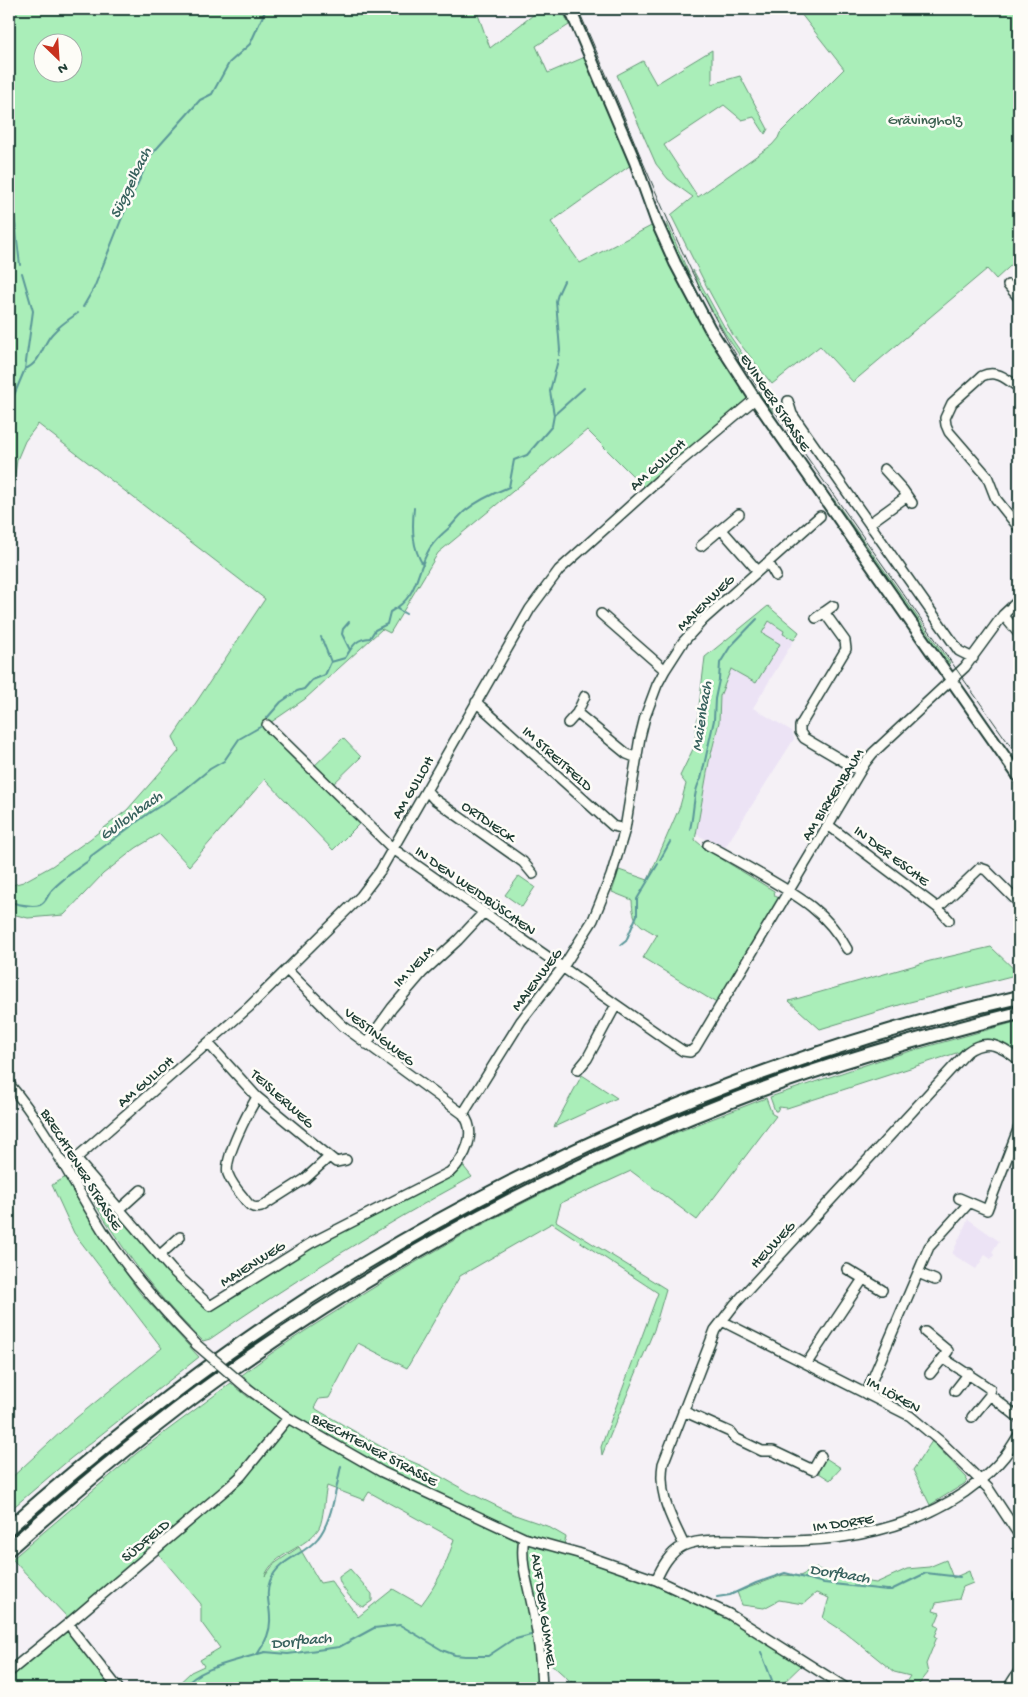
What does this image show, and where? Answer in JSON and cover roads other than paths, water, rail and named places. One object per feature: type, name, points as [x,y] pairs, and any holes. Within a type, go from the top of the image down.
[{"type":"highway","points":[[9,1528],[130,1426],[237,1346],[360,1266],[491,1192],[559,1158],[628,1127],[767,1071],[910,1025],[1019,997]]},
{"type":"highway","points":[[9,1549],[64,1500],[219,1378],[316,1312],[386,1268],[454,1230],[631,1142],[758,1091],[894,1046],[1019,1013]]},
{"type":"main road","name":"EVINGER STRASSE","points":[[570,9],[634,162],[657,223],[675,263],[710,329],[755,399],[1019,777]]},
{"type":"street","points":[[1008,285],[1019,296]]},
{"type":"street","points":[[1019,388],[1000,375],[988,373],[982,376],[952,403],[945,418],[949,432],[987,476],[1001,506],[1019,528]]},
{"type":"street","name":"AM GULLOH","points":[[66,1167],[249,1007],[371,884],[427,791],[530,609],[559,570],[669,471],[755,399]]},
{"type":"street","name":"EVINGER STRASSE","points":[[788,401],[792,414],[959,651],[973,658]]},
{"type":"street","points":[[870,523],[909,500],[903,490],[884,469]]},
{"type":"street","points":[[701,546],[740,514]]},
{"type":"street","name":"MAIENWEG","points":[[210,1306],[311,1243],[450,1172],[460,1162],[468,1143],[470,1132],[470,1122],[463,1114],[521,1021],[563,968],[593,920],[611,876],[625,830],[645,717],[665,670],[676,652],[695,628],[820,516]]},
{"type":"street","points":[[721,529],[758,571]]},
{"type":"street","points":[[768,562],[776,576]]},
{"type":"street","name":"AM BIRKENBAUM","points":[[690,1052],[695,1048],[860,772],[874,753],[973,658],[1003,615],[1019,600]]},
{"type":"street","points":[[816,618],[833,606]]},
{"type":"street","points":[[824,612],[845,641],[846,649],[800,726],[800,732],[804,738],[860,772]]},
{"type":"street","points":[[601,614],[665,670]]},
{"type":"street","points":[[1003,615],[1019,634]]},
{"type":"street","points":[[568,723],[577,713],[585,696]]},
{"type":"street","name":"IM STREITFELD","points":[[476,702],[613,826],[625,830]]},
{"type":"street","points":[[577,713],[627,754],[637,758]]},
{"type":"street","name":"IN DEN WEIDBÜSCHEN","points":[[267,725],[392,848],[683,1051],[690,1052]]},
{"type":"street","name":"ORTDIECK","points":[[427,791],[434,799],[523,862],[533,874]]},
{"type":"street","name":"IN DER ESCHE","points":[[828,825],[938,908],[949,920]]},
{"type":"street","points":[[708,844],[789,890],[821,914],[839,933],[847,949]]},
{"type":"street","points":[[938,908],[980,868],[986,870],[1019,903]]},
{"type":"street","name":"IM VELM","points":[[366,1044],[392,1008],[422,973],[458,940],[484,912]]},
{"type":"street","name":"VESTINGWEG","points":[[287,970],[343,1026],[463,1114]]},
{"type":"street","points":[[578,1070],[587,1059],[616,1005]]},
{"type":"street","name":"TEISLERWEG","points":[[208,1043],[257,1097],[336,1162],[346,1160]]},
{"type":"street","name":"HEUWEG","points":[[684,1545],[664,1502],[661,1484],[663,1464],[715,1330],[736,1304],[967,1052],[981,1045],[990,1045],[1004,1049],[1019,1060]]},
{"type":"street","name":"BRECHTENER STRASSE","points":[[9,1084],[40,1125],[93,1216],[122,1260],[161,1308],[197,1345],[246,1388],[288,1418],[382,1472],[524,1538],[578,1553],[656,1580],[729,1614],[846,1688]]},
{"type":"street","points":[[257,1097],[246,1115],[228,1162],[228,1173],[237,1190],[250,1207],[261,1207],[305,1179],[329,1157]]},
{"type":"street","points":[[959,1198],[987,1210],[1019,1127]]},
{"type":"street","name":"BRECHTENER STRASSE","points":[[76,1159],[160,1255],[192,1290],[210,1306]]},
{"type":"street","name":"BRECHTENER STRASSE","points":[[120,1209],[141,1190]]},
{"type":"street","points":[[866,1394],[930,1247],[969,1202]]},
{"type":"street","points":[[160,1255],[180,1237]]},
{"type":"street","points":[[847,1269],[882,1290]]},
{"type":"street","points":[[918,1273],[935,1280]]},
{"type":"street","points":[[806,1363],[863,1279]]},
{"type":"street","name":"IM LÖKEN","points":[[722,1321],[910,1416],[981,1481],[994,1496],[1019,1535]]},
{"type":"street","points":[[925,1332],[948,1351],[930,1374]]},
{"type":"street","points":[[944,1358],[957,1368],[969,1373],[990,1389],[990,1395],[972,1417]]},
{"type":"street","points":[[955,1391],[969,1373]]},
{"type":"street","points":[[990,1395],[1019,1418]]},
{"type":"street","points":[[683,1411],[730,1432],[735,1438],[762,1451],[773,1451],[813,1470],[821,1456]]},
{"type":"street","name":"SÜDFELD","points":[[9,1672],[241,1476],[288,1418]]},
{"type":"street","name":"IM DORFE","points":[[684,1545],[714,1540],[833,1540],[876,1532],[933,1511],[981,1481],[1004,1458],[1019,1435]]},
{"type":"street","name":"AUF DEM GUMMEL","points":[[524,1538],[523,1555],[540,1653],[542,1688]]},
{"type":"street","points":[[656,1580],[663,1565],[672,1554],[684,1545]]},
{"type":"street","points":[[1019,1594],[1019,1609]]},
{"type":"street","points":[[69,1623],[118,1688]]},
{"type":"street","points":[[1008,1688],[1019,1671]]},
{"type":"waterway","name":"Süggelbach","points":[[83,307],[94,288],[123,215],[151,155],[200,100],[212,94],[229,63],[250,44],[266,9]]},
{"type":"waterway","points":[[9,173],[20,265]]},
{"type":"waterway","points":[[9,407],[25,369],[33,311],[22,273]]},
{"type":"waterway","name":"Gullohbach","points":[[559,355],[556,301],[564,281]]},
{"type":"waterway","name":"Süggelbach","points":[[25,369],[35,363],[55,331],[78,313]]},
{"type":"waterway","name":"Gullohbach","points":[[267,718],[281,702],[297,691],[304,689],[312,680],[325,675],[331,662],[345,658],[352,647],[358,642],[370,638],[375,630],[387,624],[390,612],[400,606],[412,591],[425,557],[436,540],[470,507],[486,497],[509,487],[514,460],[527,455],[552,426],[554,415],[550,391],[558,360]]},
{"type":"waterway","points":[[554,415],[584,388]]},
{"type":"waterway","points":[[414,508],[414,537],[419,558],[423,565]]},
{"type":"waterway","points":[[397,609],[406,614]]},
{"type":"waterway","name":"Maienbach","points":[[690,829],[696,789],[701,779],[714,720],[720,663],[730,647],[757,619]]},
{"type":"waterway","points":[[349,622],[343,629],[342,634],[350,650]]},
{"type":"waterway","points":[[321,637],[331,662]]},
{"type":"waterway","name":"Gullohbach","points":[[9,902],[28,906],[42,904],[56,886],[88,861],[91,856],[149,813],[183,791],[210,769],[224,761],[239,739],[260,727]]},
{"type":"waterway","name":"Maienbach","points":[[660,860],[670,842]]},
{"type":"waterway","name":"Maienbach","points":[[621,945],[626,941],[637,915],[637,899],[658,864]]},
{"type":"waterway","name":"Maienbach","points":[[258,1653],[270,1628],[268,1595],[270,1581],[279,1567],[306,1549],[323,1531],[333,1504],[341,1466]]},
{"type":"waterway","name":"Dorfbach","points":[[717,1597],[730,1595],[785,1573],[824,1583],[887,1590],[891,1590],[926,1573],[960,1577]]},
{"type":"waterway","name":"Dorfbach","points":[[183,1688],[198,1675],[228,1663],[265,1652],[288,1654],[339,1647],[374,1628],[400,1625],[442,1650],[455,1655],[465,1656],[488,1656],[512,1640],[531,1635]]},
{"type":"waterway","points":[[761,1652],[775,1688]]},
{"type":"tram line","points":[[578,9],[676,238],[727,340],[742,365],[1019,758]]},
{"type":"tram line","points":[[798,432],[829,475]]},
{"type":"park label","name":"Grävingholz","points":[[925,119]]}]
